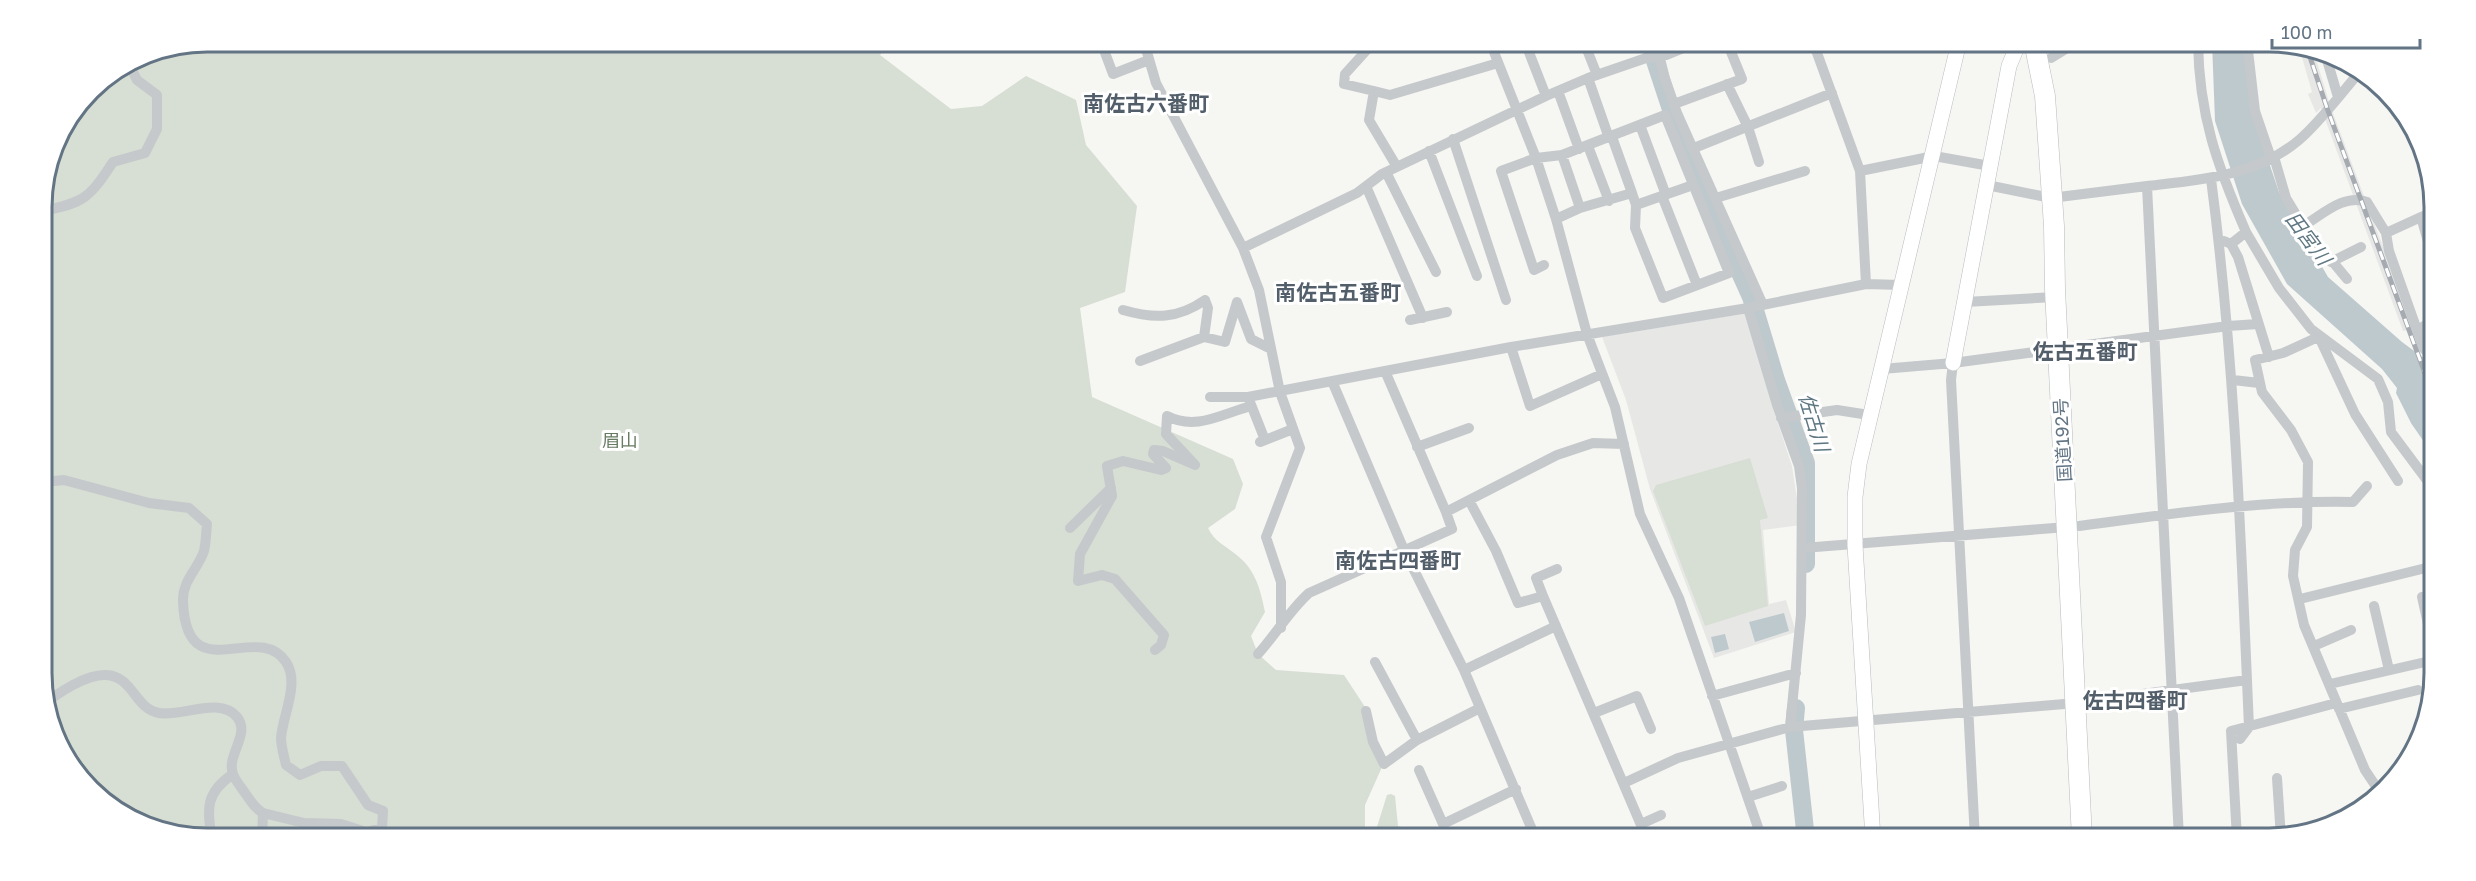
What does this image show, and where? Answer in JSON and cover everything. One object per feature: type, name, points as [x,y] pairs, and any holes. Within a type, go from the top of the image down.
[{"type":"highway","name":"国道192号","points":[[2037,53],[2044,80],[2056,198],[2081,702],[2082,828]]},
{"type":"highway","name":"国道192号","points":[[2050,53],[2057,91],[2055,297],[2064,348]]},
{"type":"highway","name":"国道192号","points":[[2081,702],[2094,828]]},
{"type":"street","points":[[1105,53],[1113,74],[1149,60]]},
{"type":"street","points":[[1147,53],[1156,83],[1243,248],[1259,290],[1280,392],[1300,448],[1266,537],[1281,582],[1281,628]]},
{"type":"street","points":[[1364,53],[1345,74],[1344,84],[1390,95],[1498,63]]},
{"type":"street","points":[[1494,53],[1536,158],[1556,219],[1587,334],[1615,407],[1640,514],[1679,598],[1758,828]]},
{"type":"street","points":[[1529,53],[1546,96]]},
{"type":"street","points":[[1587,53],[1610,138],[1636,205],[1635,228],[1663,298],[1738,269]]},
{"type":"street","points":[[1652,53],[1716,198],[1738,269]]},
{"type":"street","points":[[1654,57],[1655,53]]},
{"type":"street","points":[[1243,248],[1366,186],[1386,172],[1517,109],[1592,77],[1666,53]]},
{"type":"street","points":[[1674,104],[1742,79],[1731,53]]},
{"type":"street","points":[[1817,53],[1860,171],[1866,284]]},
{"type":"street","points":[[1872,828],[1855,545],[1855,497],[1869,415],[1934,156],[1957,53]]},
{"type":"street","points":[[1974,828],[1951,381],[2009,66],[2014,53]]},
{"type":"street","points":[[2198,53],[2199,87],[2220,176],[2246,232],[2279,288],[2318,337],[2355,414],[2398,481]]},
{"type":"street","points":[[2248,53],[2255,111],[2286,198],[2303,226],[2347,279]]},
{"type":"street","points":[[2328,64],[2338,97]]},
{"type":"street","points":[[53,209],[64,207],[93,193],[113,162],[145,153],[158,129],[157,95],[136,80],[133,72]]},
{"type":"street","points":[[1987,185],[2056,198],[2220,176],[2272,158],[2299,140],[2354,79]]},
{"type":"street","points":[[1727,84],[1748,127],[1759,162]]},
{"type":"street","points":[[1374,91],[1369,120],[1397,167]]},
{"type":"street","points":[[1558,91],[1609,201]]},
{"type":"street","points":[[1694,148],[1832,93]]},
{"type":"street","points":[[1544,266],[1534,270],[1502,171],[1536,158],[1562,155],[1665,116],[1693,185],[1755,306],[1799,466],[1806,548],[1793,726]]},
{"type":"street","points":[[1640,125],[1697,285]]},
{"type":"street","points":[[1453,139],[1506,300]]},
{"type":"street","points":[[1429,151],[1477,276]]},
{"type":"street","points":[[1562,155],[1580,208]]},
{"type":"street","points":[[1860,171],[1934,156],[1990,166]]},
{"type":"street","points":[[1716,198],[1805,171]]},
{"type":"street","points":[[1386,172],[1413,213],[1435,264]]},
{"type":"street","points":[[2220,176],[2219,238],[2233,381],[2250,727],[2240,739]]},
{"type":"street","points":[[1636,205],[1693,185]]},
{"type":"street","points":[[1366,186],[1423,318]]},
{"type":"street","points":[[2147,186],[2178,828]]},
{"type":"street","points":[[1556,219],[1580,208],[1632,193]]},
{"type":"street","points":[[2303,226],[2344,201],[2354,199],[2367,202],[2386,233],[2389,251],[2424,349]]},
{"type":"street","points":[[2386,233],[2424,216]]},
{"type":"street","points":[[2421,217],[2424,228]]},
{"type":"street","points":[[2230,244],[2246,232]]},
{"type":"street","points":[[2219,238],[2230,244],[2238,257],[2251,291],[2258,324],[2269,357]]},
{"type":"street","points":[[2331,262],[2361,247]]},
{"type":"street","points":[[1155,650],[1161,645],[1164,635],[1115,579],[1102,575],[1078,581],[1080,554],[1112,496],[1107,466],[1123,461],[1161,470],[1166,468],[1153,454],[1154,450],[1163,451],[1195,465],[1166,434],[1167,416],[1182,424],[1201,422],[1249,401],[1332,381],[1511,347],[1755,306],[1866,284],[1901,285]]},
{"type":"street","points":[[1965,302],[2055,297]]},
{"type":"street","points":[[1123,310],[1150,318],[1189,312],[1205,300],[1208,308],[1204,337]]},
{"type":"street","points":[[1140,361],[1204,337],[1225,342],[1237,303],[1251,339],[1271,349]]},
{"type":"street","points":[[1410,320],[1448,312]]},
{"type":"street","points":[[1882,369],[1953,363],[2228,326],[2258,324]]},
{"type":"street","points":[[2417,330],[2424,326]]},
{"type":"street","points":[[2318,337],[2311,342],[2255,360],[2259,383],[2271,405],[2291,430],[2308,462],[2307,527],[2295,550],[2293,576],[2304,625],[2366,770],[2376,785]]},
{"type":"street","points":[[2318,337],[2347,354],[2378,379],[2388,402],[2391,432],[2424,476]]},
{"type":"street","points":[[1511,347],[1530,406],[1602,374]]},
{"type":"street","points":[[1258,654],[1281,628],[1290,610],[1309,593],[1452,529],[1385,371]]},
{"type":"street","points":[[1332,381],[1404,550],[1464,670],[1532,828]]},
{"type":"street","points":[[2233,381],[2259,383]]},
{"type":"street","points":[[1210,397],[1249,401]]},
{"type":"street","points":[[1249,401],[1262,441],[1293,429]]},
{"type":"street","points":[[1787,416],[1838,410],[1869,415]]},
{"type":"street","points":[[1417,447],[1469,428]]},
{"type":"street","points":[[1446,512],[1470,502],[1557,455],[1593,443],[1624,444]]},
{"type":"street","points":[[53,481],[64,480],[149,503],[189,508],[207,524],[204,552],[189,577],[183,599],[188,634],[203,647],[225,652],[244,646],[270,649],[286,661],[292,678],[281,739],[286,765],[300,775],[321,765],[342,766],[368,805],[383,811],[382,828]]},
{"type":"street","points":[[1806,548],[2073,527],[2239,506],[2308,501],[2352,502],[2367,486]]},
{"type":"street","points":[[1070,528],[1111,488]]},
{"type":"street","points":[[1470,502],[1496,551],[1518,603],[1542,596]]},
{"type":"street","points":[[2300,599],[2424,568]]},
{"type":"street","points":[[1557,569],[1536,578],[1643,828]]},
{"type":"street","points":[[2422,597],[2424,606]]},
{"type":"street","points":[[2374,606],[2389,670]]},
{"type":"street","points":[[1464,670],[1556,626]]},
{"type":"street","points":[[2314,646],[2351,630]]},
{"type":"street","points":[[1375,662],[1417,740]]},
{"type":"street","points":[[2330,684],[2424,662]]},
{"type":"street","points":[[1712,696],[1796,673]]},
{"type":"street","points":[[54,698],[93,676],[106,675],[124,681],[141,705],[150,711],[162,713],[227,709],[241,724],[231,762],[233,774],[255,808],[263,813],[304,824],[341,824],[354,828]]},
{"type":"street","points":[[1624,783],[1678,758],[1793,726],[2081,702],[2247,680]]},
{"type":"street","points":[[2236,828],[2231,731],[2418,690]]},
{"type":"street","points":[[1594,713],[1637,696],[1652,722]]},
{"type":"street","points":[[1366,711],[1373,742],[1384,764],[1417,740],[1480,708]]},
{"type":"street","points":[[1419,770],[1443,824],[1516,789]]},
{"type":"street","points":[[210,828],[207,812],[209,803],[220,783],[233,774]]},
{"type":"street","points":[[2277,778],[2281,828]]},
{"type":"street","points":[[1748,797],[1782,786]]},
{"type":"street","points":[[262,828],[263,813]]},
{"type":"street","points":[[1641,824],[1661,815]]},
{"type":"shaded area","points":[[2212,53],[2244,53],[2250,107],[2279,192],[2328,277],[2424,358],[2424,442],[2411,423],[2396,393],[2397,388],[2382,369],[2287,284],[2242,204],[2215,121]]},
{"type":"shaded area","points":[[2302,57],[2317,61],[2330,105],[2413,327],[2408,330],[2403,331],[2321,108],[2316,113],[2308,94],[2312,92]]},
{"type":"shaded area","points":[[1747,313],[1770,399],[1792,466],[1801,525],[1763,530],[1769,604],[1786,600],[1796,632],[1714,658],[1650,489],[1626,400],[1602,337]]},
{"type":"shaded area","points":[[1784,613],[1789,631],[1755,642],[1749,622]]},
{"type":"shaded area","points":[[1725,634],[1729,649],[1715,653],[1711,637]]},
{"type":"green space","name":"眉山","points":[[198,53],[882,53],[880,55],[951,109],[982,106],[1026,76],[1076,100],[1086,145],[1137,206],[1125,292],[1080,308],[1092,397],[1233,459],[1243,484],[1235,509],[1208,528],[1218,541],[1245,563],[1257,582],[1265,612],[1251,636],[1258,654],[1276,670],[1344,675],[1365,707],[1382,767],[1365,805],[1365,828],[208,828],[168,823],[130,808],[98,783],[73,751],[55,704],[53,683],[53,198],[58,168],[73,130],[98,98],[121,79],[148,64],[177,55]]},
{"type":"green space","points":[[1750,458],[1768,518],[1760,520],[1768,606],[1705,626],[1653,491],[1656,485]]},
{"type":"green space","name":"眉山","points":[[1387,795],[1395,796],[1398,826],[1405,828],[1377,828]]},
{"type":"waterway","name":"佐古川","points":[[1655,61],[1683,146],[1751,297],[1776,380],[1806,463],[1806,564]]},
{"type":"waterway","name":"佐古川","points":[[1796,708],[1794,730],[1805,828]]},
{"type":"railway","points":[[2311,59],[2424,371]]},
{"type":"district","name":"南佐古六番町","points":[[1146,103]]},
{"type":"district","name":"南佐古五番町","points":[[1338,292]]},
{"type":"district","name":"佐古五番町","points":[[2085,351]]},
{"type":"district","name":"南佐古四番町","points":[[1398,560]]},
{"type":"district","name":"佐古四番町","points":[[2135,700]]},
{"type":"water label","name":"田宮川","points":[[2309,238]]}]
